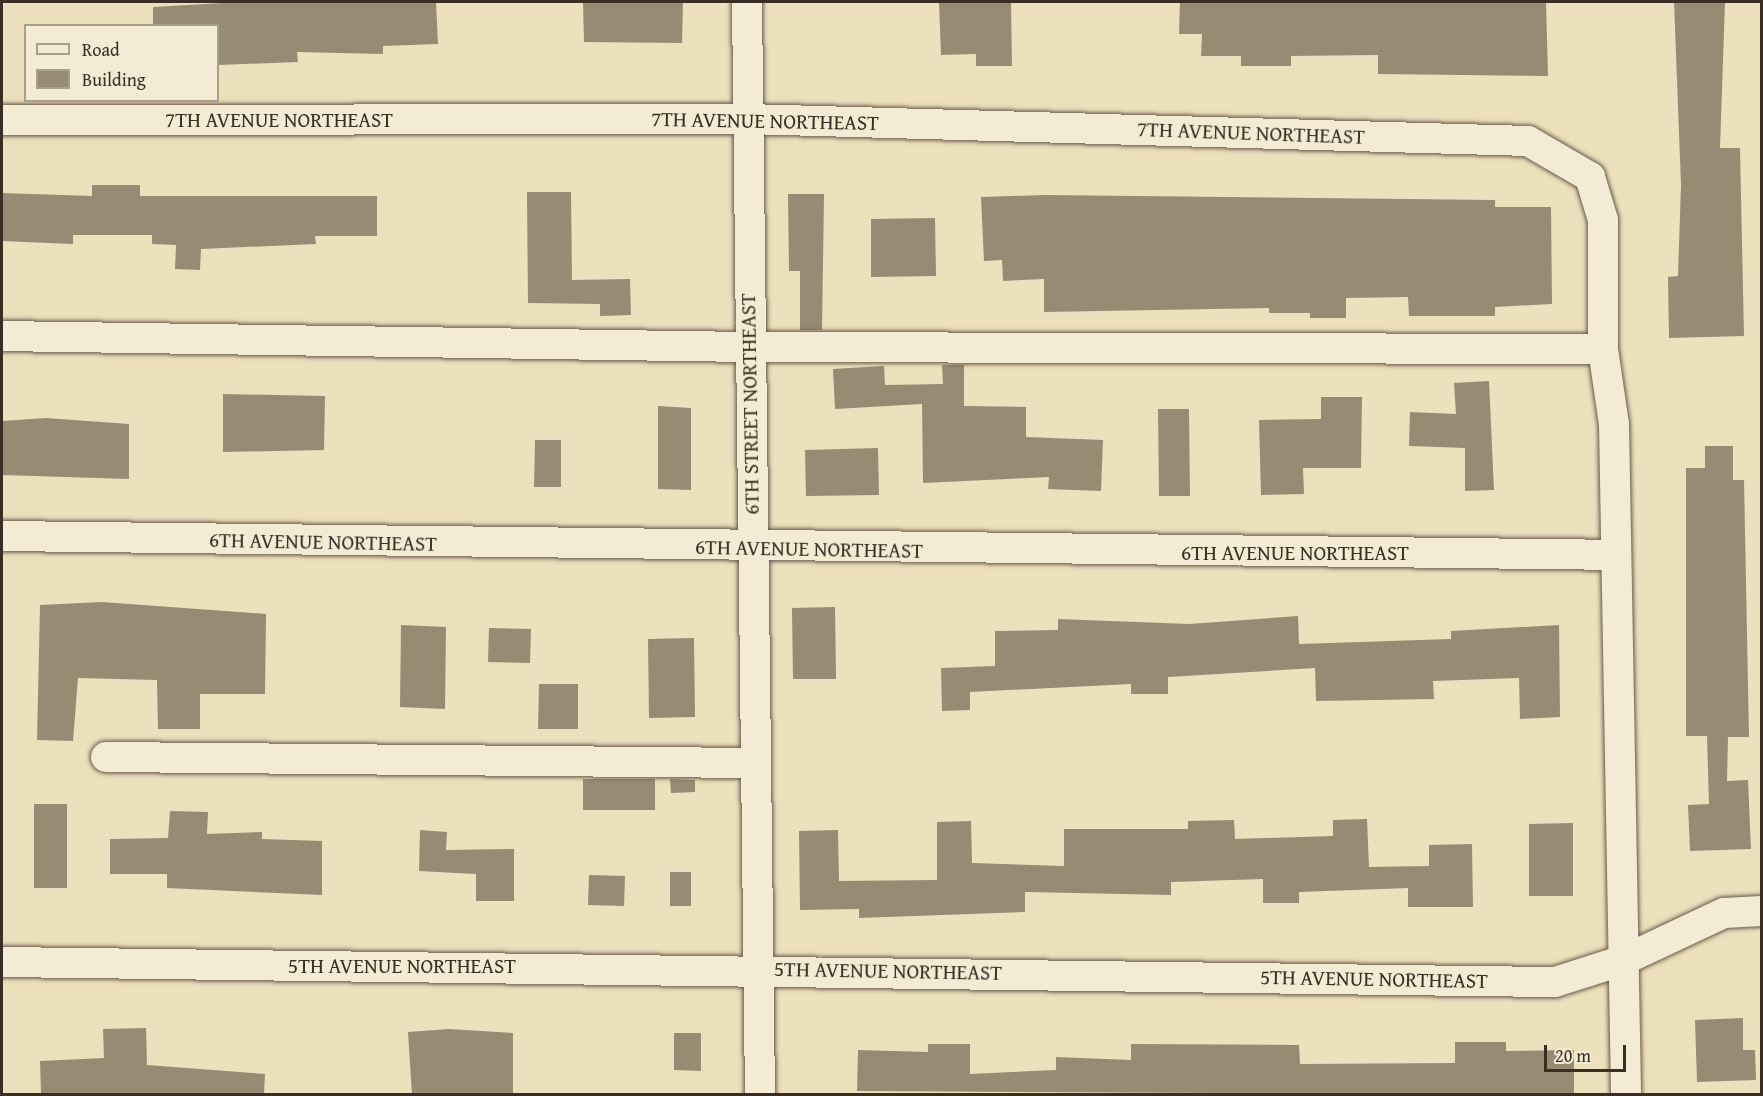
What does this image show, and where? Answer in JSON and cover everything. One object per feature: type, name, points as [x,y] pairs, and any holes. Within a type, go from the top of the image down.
[{"type":"street","name":"6TH STREET NORTHEAST","points":[[747,2],[751,549],[760,1095]]},
{"type":"street","name":"7TH AVENUE NORTHEAST","points":[[2,120],[747,119],[1528,141],[1590,177],[1604,220],[1604,349]]},
{"type":"street","points":[[2,336],[749,347],[1604,349],[1614,424],[1626,1095]]},
{"type":"street","name":"6TH AVENUE NORTHEAST","points":[[2,536],[751,549],[1616,555]]},
{"type":"street","points":[[106,757],[755,764]]},
{"type":"street","name":"5TH AVENUE NORTHEAST","points":[[2,962],[759,969],[1555,982],[1623,960],[1724,914],[1761,911]]},
{"type":"building","points":[[240,2],[436,2],[438,44],[383,46],[383,54],[297,52],[298,62],[219,65],[219,24],[153,24],[153,7]]},
{"type":"building","points":[[583,2],[683,2],[682,43],[584,42]]},
{"type":"building","points":[[939,2],[1011,2],[1012,66],[976,66],[976,54],[941,55]]},
{"type":"building","points":[[1180,2],[1546,2],[1548,76],[1378,74],[1378,55],[1291,56],[1291,66],[1241,66],[1241,56],[1201,56],[1202,34],[1179,34]]},
{"type":"building","points":[[1674,2],[1725,2],[1720,148],[1740,148],[1744,336],[1669,338],[1668,277],[1678,276],[1681,185]]},
{"type":"building","points":[[92,185],[140,185],[140,196],[377,196],[377,236],[315,236],[316,244],[201,249],[200,270],[175,269],[176,245],[152,244],[152,235],[73,235],[73,244],[2,241],[2,193],[92,196]]},
{"type":"building","points":[[527,192],[571,192],[572,280],[630,279],[631,315],[600,316],[600,304],[528,303]]},
{"type":"building","points":[[788,194],[824,194],[822,330],[800,330],[800,271],[789,271]]},
{"type":"building","points":[[1045,195],[1495,200],[1495,207],[1551,207],[1552,304],[1495,307],[1495,316],[1409,316],[1408,297],[1346,298],[1346,318],[1310,318],[1310,313],[1269,313],[1269,308],[1044,312],[1044,279],[1003,281],[1002,260],[984,261],[981,197]]},
{"type":"building","points":[[935,218],[936,276],[871,277],[871,219]]},
{"type":"building","points":[[942,365],[964,365],[964,406],[1026,407],[1026,437],[1103,440],[1101,491],[1048,489],[1049,477],[923,483],[922,404],[835,409],[833,369],[884,366],[885,385],[943,384]]},
{"type":"building","points":[[1489,381],[1494,490],[1465,491],[1465,448],[1409,446],[1410,412],[1456,414],[1454,383]]},
{"type":"building","points":[[223,394],[325,396],[324,450],[223,452]]},
{"type":"building","points":[[1321,397],[1362,397],[1361,468],[1303,468],[1304,494],[1261,495],[1259,420],[1321,419]]},
{"type":"building","points":[[658,406],[691,408],[691,490],[658,489]]},
{"type":"building","points":[[1158,409],[1189,409],[1190,496],[1159,496]]},
{"type":"building","points":[[46,418],[129,424],[129,479],[2,475],[2,421]]},
{"type":"building","points":[[535,440],[561,440],[561,487],[534,487]]},
{"type":"building","points":[[1705,446],[1733,446],[1733,480],[1744,480],[1749,737],[1728,737],[1727,781],[1748,780],[1751,849],[1690,851],[1688,805],[1709,804],[1707,736],[1686,736],[1686,468],[1705,468]]},
{"type":"building","points":[[878,448],[879,495],[806,496],[805,450]]},
{"type":"building","points":[[102,602],[266,614],[265,694],[200,694],[200,729],[158,729],[157,680],[78,678],[73,741],[37,740],[40,605]]},
{"type":"building","points":[[835,607],[836,679],[793,679],[792,608]]},
{"type":"building","points":[[1298,616],[1299,644],[1451,639],[1451,631],[1559,625],[1560,717],[1520,719],[1519,678],[1433,681],[1434,699],[1316,701],[1315,668],[1168,677],[1168,694],[1131,694],[1131,684],[970,692],[970,710],[942,711],[941,668],[995,666],[995,631],[1058,630],[1058,619],[1189,624]]},
{"type":"building","points":[[401,625],[446,627],[445,709],[400,707]]},
{"type":"building","points":[[489,628],[531,629],[530,663],[488,662]]},
{"type":"building","points":[[694,638],[695,717],[649,718],[648,639]]},
{"type":"building","points":[[539,684],[578,684],[578,729],[538,729]]},
{"type":"building","points":[[583,779],[655,779],[655,810],[583,810]]},
{"type":"building","points":[[670,779],[695,780],[695,792],[671,793]]},
{"type":"building","points":[[34,804],[67,804],[67,888],[34,888]]},
{"type":"building","points":[[170,811],[208,812],[207,834],[262,832],[262,839],[322,841],[322,895],[167,888],[167,874],[110,874],[110,839],[168,838]]},
{"type":"building","points":[[1367,819],[1369,867],[1429,866],[1429,845],[1472,844],[1473,907],[1408,907],[1408,888],[1299,892],[1299,903],[1263,903],[1263,879],[1171,882],[1171,895],[1025,892],[1025,912],[859,918],[859,909],[800,910],[799,831],[838,830],[839,881],[937,880],[937,822],[971,821],[972,863],[1064,866],[1064,829],[1188,829],[1188,821],[1234,820],[1235,839],[1333,836],[1333,820]]},
{"type":"building","points":[[1573,823],[1573,896],[1529,896],[1529,824]]},
{"type":"building","points":[[420,830],[447,832],[446,850],[514,849],[514,901],[476,901],[476,874],[419,871]]},
{"type":"building","points":[[670,872],[691,872],[691,906],[670,906]]},
{"type":"building","points":[[589,875],[625,876],[624,906],[588,905]]},
{"type":"building","points":[[1743,1018],[1743,1050],[1755,1050],[1756,1080],[1697,1082],[1695,1020]]},
{"type":"building","points":[[146,1028],[147,1065],[265,1074],[264,1095],[41,1095],[40,1061],[104,1058],[103,1029]]},
{"type":"building","points":[[449,1029],[513,1033],[513,1095],[412,1095],[408,1032]]},
{"type":"building","points":[[674,1033],[701,1033],[701,1071],[674,1070]]},
{"type":"building","points":[[1455,1042],[1506,1042],[1506,1051],[1574,1050],[1574,1095],[857,1091],[858,1050],[928,1052],[928,1044],[970,1044],[970,1074],[1056,1070],[1056,1057],[1131,1060],[1131,1044],[1299,1045],[1300,1064],[1455,1063]]}]
